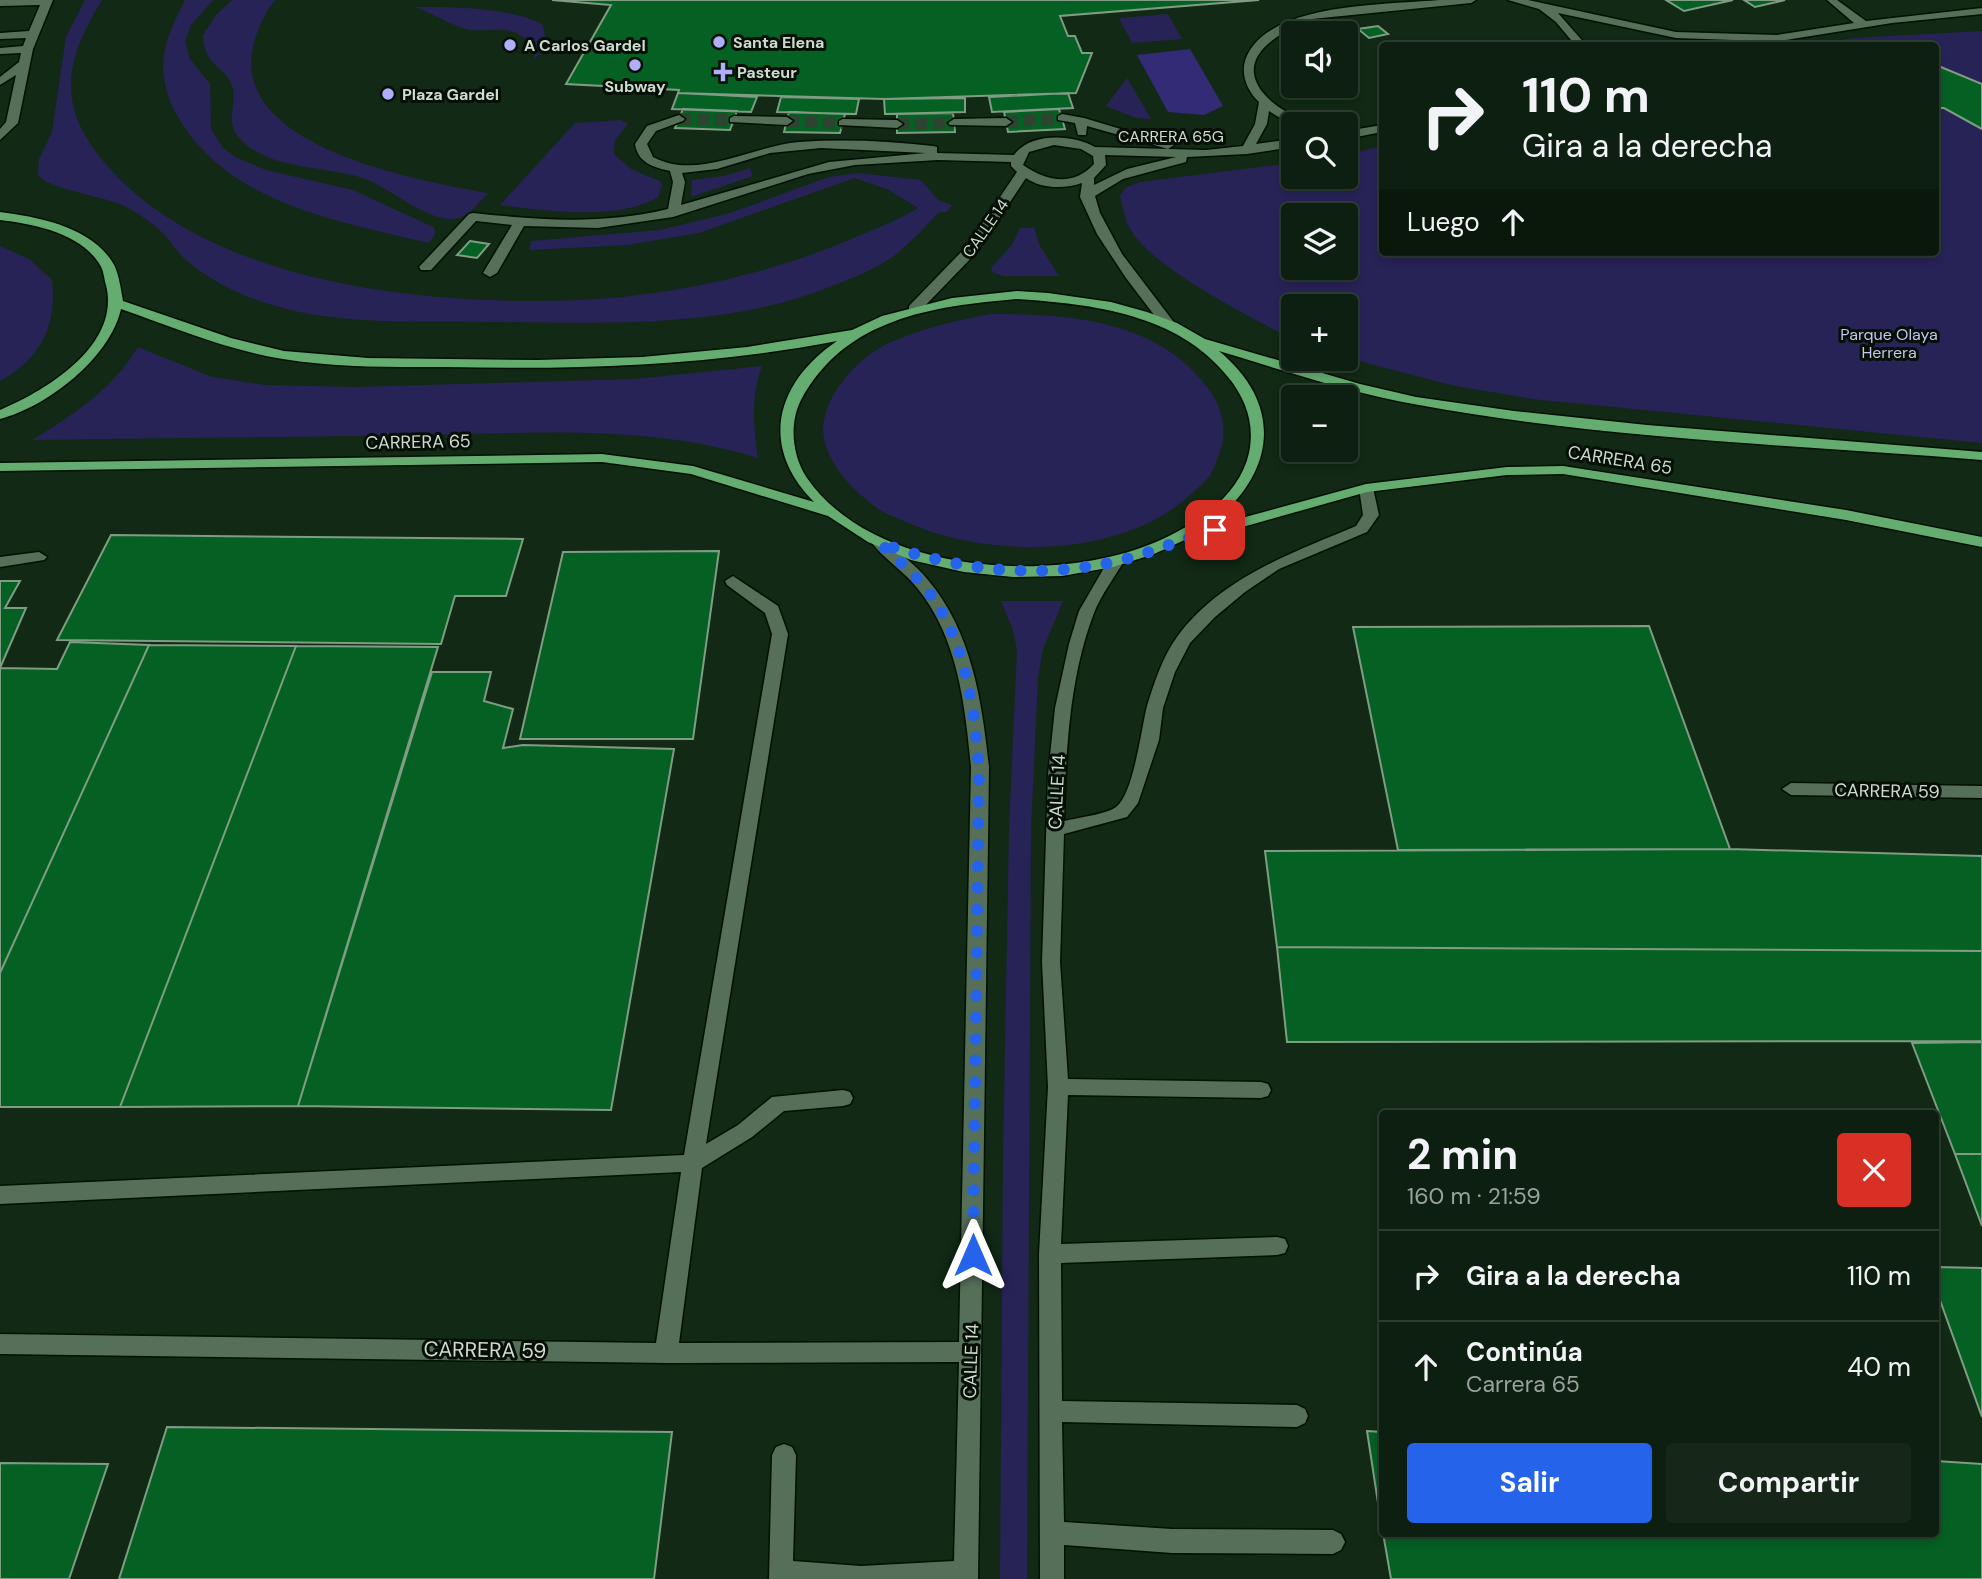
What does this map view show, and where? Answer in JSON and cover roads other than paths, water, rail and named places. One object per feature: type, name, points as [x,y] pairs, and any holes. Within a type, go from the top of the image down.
[{"type":"main road","points":[[0,216],[22,218],[57,229],[86,244],[107,264],[116,303],[108,329],[90,355],[61,381],[21,407],[0,415]]},
{"type":"main road","points":[[116,303],[218,340],[265,351],[334,361],[475,364],[718,356],[789,347],[860,331],[914,309],[965,299],[1017,295],[1058,297],[1123,308],[1169,325],[1196,340],[1232,369],[1254,404],[1260,441],[1248,479],[1218,514],[1171,543],[1116,561],[1061,570],[1013,572],[966,568],[921,558],[880,543],[829,512],[801,481],[787,448],[788,415],[800,383],[825,355],[860,331]]},
{"type":"main road","name":"CARRERA 65","points":[[1196,340],[1364,389],[1446,406],[1662,430],[1982,456]]},
{"type":"main road","name":"CARRERA 65","points":[[0,467],[602,458],[693,470],[829,512]]},
{"type":"main road","name":"CARRERA 65","points":[[1171,543],[1280,510],[1366,488],[1507,471],[1563,470],[1846,515],[1982,542]]},
{"type":"street","points":[[1281,114],[1264,103],[1247,74],[1249,57],[1262,40],[1289,22],[1330,13],[1471,0]]},
{"type":"street","points":[[1513,0],[1676,35],[1776,38]]},
{"type":"street","points":[[1956,0],[1978,11]]},
{"type":"street","points":[[0,3],[47,1],[31,34],[12,123],[0,136]]},
{"type":"street","points":[[1832,1],[1864,25]]},
{"type":"street","points":[[1539,4],[1560,20],[1579,42]]},
{"type":"street","points":[[1760,42],[1864,25],[1978,11]]},
{"type":"street","points":[[0,36],[31,34]]},
{"type":"street","points":[[0,51],[27,49]]},
{"type":"street","points":[[0,82],[25,63]]},
{"type":"street","name":"CARRERA 65G","points":[[1247,150],[1261,124],[1264,103]]},
{"type":"street","points":[[679,118],[654,126],[646,131],[640,142],[647,157],[675,169],[708,168],[785,146],[885,145],[1017,159],[1017,166],[1023,173],[1032,178],[1060,183],[1088,178],[1101,166],[1101,158],[1089,148],[1080,120]]},
{"type":"street","points":[[1062,118],[1080,120],[1142,139],[1206,154]]},
{"type":"street","points":[[734,120],[787,121]]},
{"type":"street","points":[[954,123],[1006,122]]},
{"type":"street","points":[[843,123],[897,124]]},
{"type":"street","points":[[1358,133],[1379,130]]},
{"type":"street","name":"CARRERA 65G","points":[[1017,159],[1028,147],[1040,143],[1062,142],[1089,148],[1206,154],[1281,145]]},
{"type":"street","points":[[1086,197],[1096,188],[1119,176],[1206,154]]},
{"type":"street","points":[[426,267],[473,217],[566,225],[613,223],[673,212],[841,163],[980,156]]},
{"type":"street","points":[[673,212],[679,182],[675,169]]},
{"type":"street","name":"CALLE 14","points":[[914,309],[971,250],[1023,173]]},
{"type":"street","points":[[1088,178],[1086,197],[1100,229],[1169,325]]},
{"type":"street","points":[[490,273],[520,223]]},
{"type":"street","points":[[1055,830],[1121,813],[1132,799],[1150,740],[1155,708],[1167,672],[1183,640],[1239,588],[1273,565],[1362,529],[1371,515],[1366,488]]},
{"type":"street","name":"CALLE 14","points":[[880,543],[923,585],[949,626],[964,668],[975,715],[979,780],[966,1575]]},
{"type":"street","points":[[0,562],[39,557]]},
{"type":"street","name":"CALLE 14","points":[[1052,1579],[1050,1254],[1058,1087],[1051,962],[1055,830],[1063,708],[1077,644],[1087,611],[1116,561]]},
{"type":"street","points":[[666,1353],[693,1163],[780,634],[772,610],[733,582]]},
{"type":"street","name":"CARRERA 59","points":[[1791,789],[1982,792]]},
{"type":"street","points":[[1058,1087],[1261,1090]]},
{"type":"street","points":[[0,1195],[693,1163],[744,1131],[779,1103],[842,1098]]},
{"type":"street","points":[[1050,1254],[1278,1246]]},
{"type":"street","name":"CARRERA 59","points":[[0,1344],[666,1353],[971,1352]]},
{"type":"street","points":[[1052,1411],[1297,1416]]},
{"type":"street","points":[[784,1455],[781,1575],[861,1578],[966,1575]]},
{"type":"street","points":[[1052,1532],[1172,1541],[1333,1542]]},
{"type":"tunnel","points":[[1006,122],[1062,118]]},
{"type":"tunnel","points":[[679,119],[734,120]]},
{"type":"tunnel","points":[[787,121],[843,123]]},
{"type":"tunnel","points":[[897,124],[954,123]]},
{"type":"place","name":"Santa Elena","points":[[719,42]]},
{"type":"place","name":"A Carlos Gardel","points":[[510,45]]},
{"type":"place","name":"Subway","points":[[635,65]]},
{"type":"place","name":"Pasteur","points":[[723,72]]},
{"type":"place","name":"Plaza Gardel","points":[[388,94]]},
{"type":"park label","name":"Parque Olaya Herrera","points":[[1889,343]]}]
